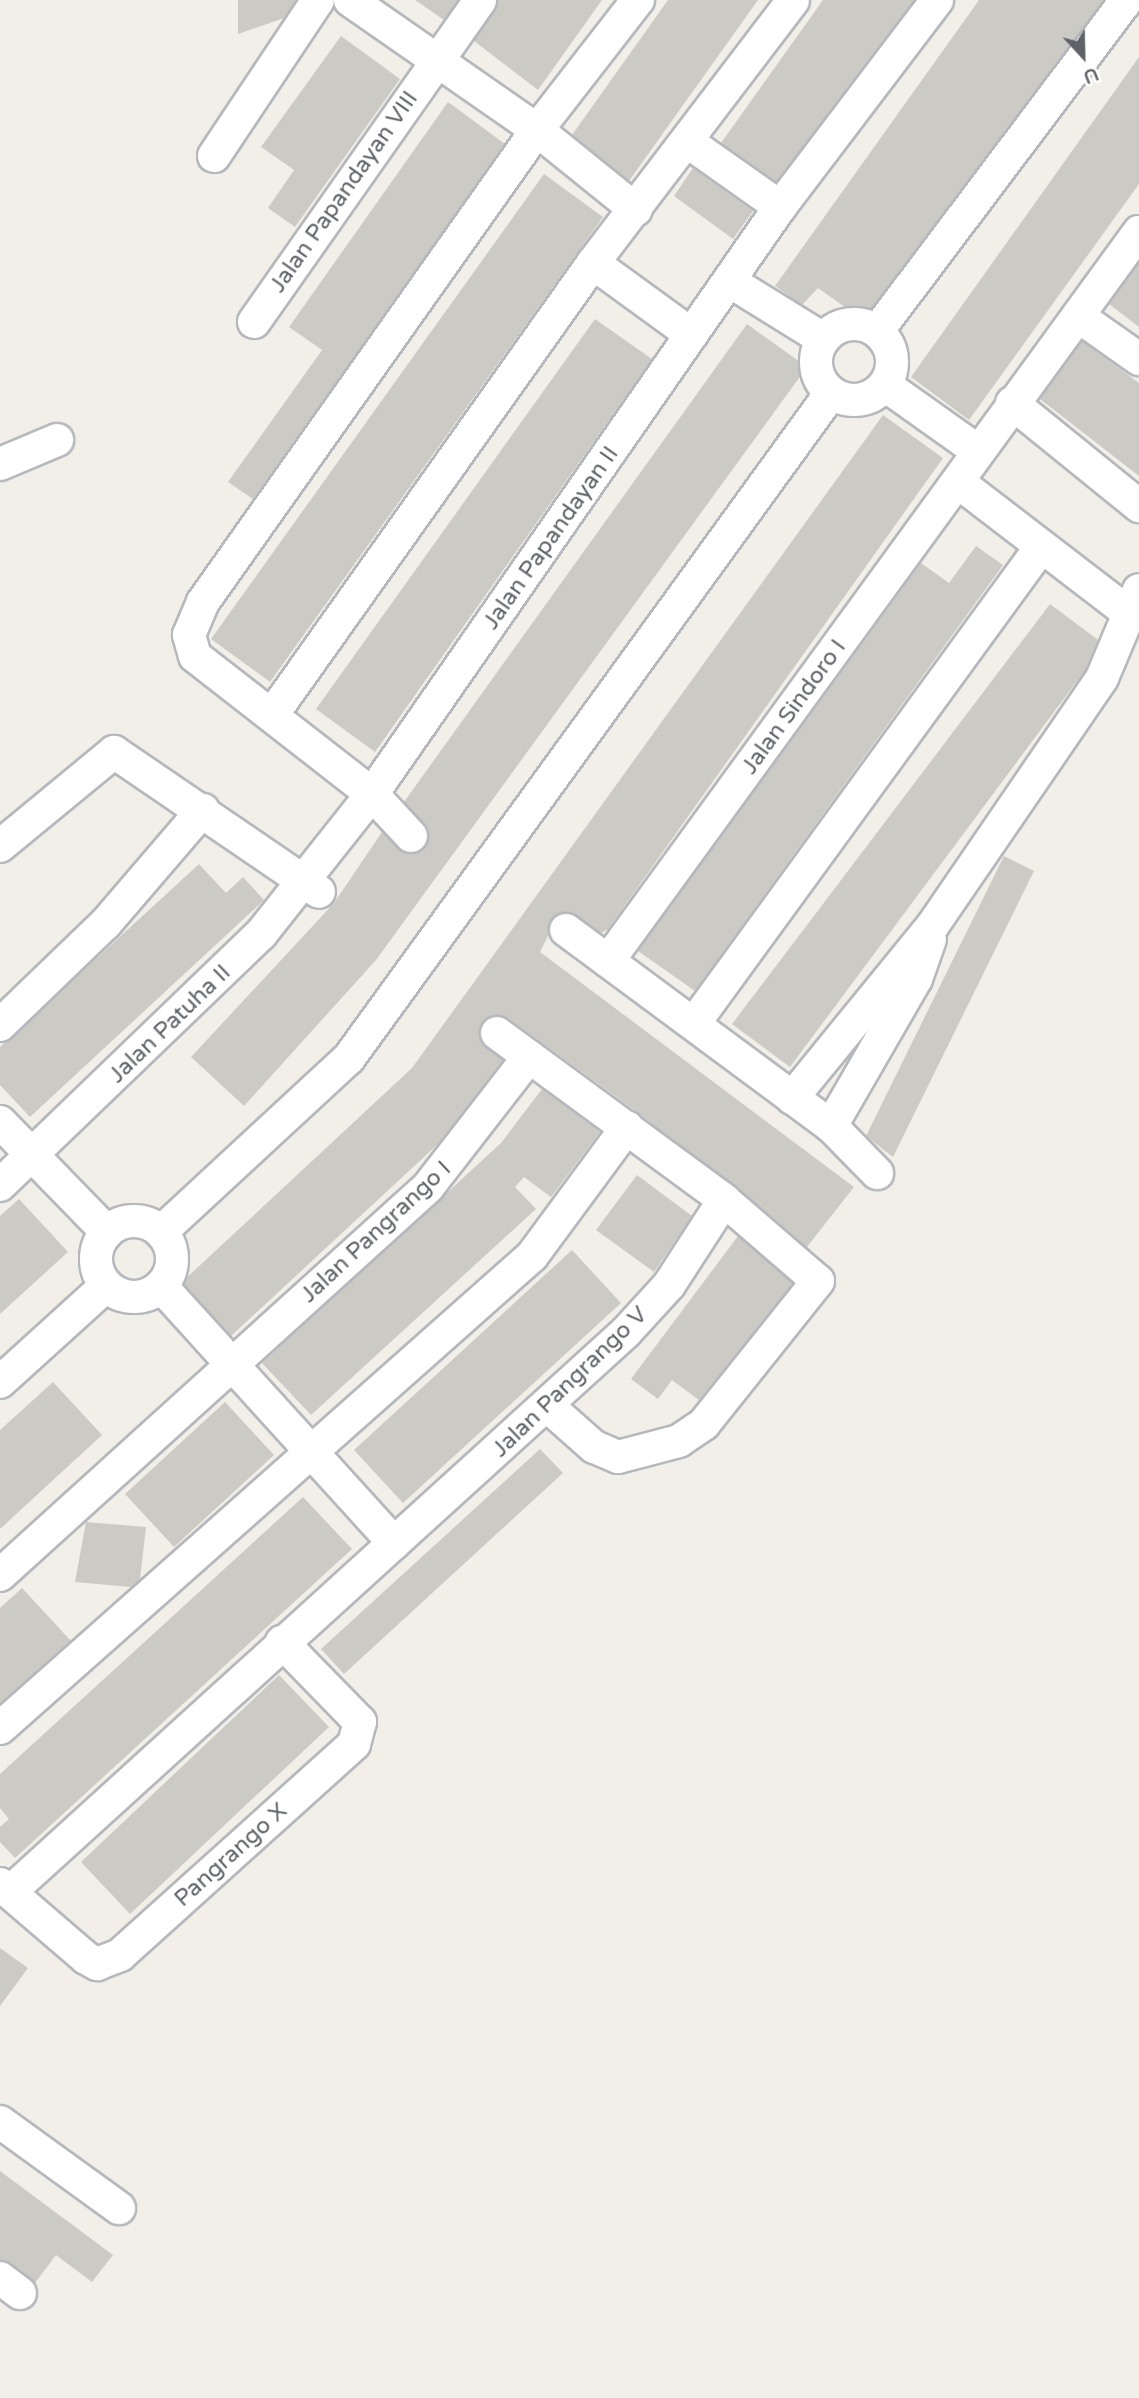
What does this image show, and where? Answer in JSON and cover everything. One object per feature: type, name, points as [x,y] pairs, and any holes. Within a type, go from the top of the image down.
[{"type":"street","points":[[214,156],[318,0]]},
{"type":"street","points":[[349,0],[434,62],[537,130],[636,210]]},
{"type":"street","name":"Jalan Papandayan VIII","points":[[254,322],[480,0]]},
{"type":"street","points":[[411,836],[372,793],[195,656],[189,635],[203,602],[537,130],[638,0]]},
{"type":"street","points":[[272,715],[593,262],[688,142],[793,0]]},
{"type":"street","name":"Jalan Papandayan II","points":[[309,887],[372,793],[731,282],[780,207],[937,0]]},
{"type":"street","points":[[878,330],[1127,0]]},
{"type":"street","points":[[688,142],[780,207]]},
{"type":"street","name":"Jalan Sindoro I","points":[[608,961],[1139,232]]},
{"type":"street","points":[[593,262],[692,335]]},
{"type":"street","points":[[731,282],[823,339]]},
{"type":"street","points":[[1078,316],[1139,359]]},
{"type":"street","points":[[839,326],[878,330],[890,346],[892,366],[885,385],[849,400],[831,393],[818,377],[816,357],[823,339],[839,326]]},
{"type":"street","points":[[885,385],[978,451]]},
{"type":"street","points":[[161,1232],[349,1058],[831,393]]},
{"type":"street","points":[[1012,403],[1139,506]]},
{"type":"street","points":[[0,464],[57,440]]},
{"type":"street","points":[[792,1098],[933,925],[1116,656],[1132,600],[1041,547],[958,482]]},
{"type":"street","points":[[695,1022],[1041,547]]},
{"type":"street","points":[[0,846],[114,752],[203,810],[309,887]]},
{"type":"street","points":[[0,1025],[106,923],[203,810]]},
{"type":"street","name":"Jalan Patuha II","points":[[0,1185],[231,967],[309,887]]},
{"type":"street","points":[[831,1126],[915,979],[933,925]]},
{"type":"street","points":[[565,930],[695,1022],[831,1126],[877,1173]]},
{"type":"street","points":[[497,1033],[724,1200],[818,1281],[704,1424],[679,1441],[618,1457],[594,1447],[549,1407]]},
{"type":"street","name":"Jalan Pangrango I","points":[[0,1575],[428,1188],[528,1056]]},
{"type":"street","points":[[0,1122],[30,1158],[107,1232]]},
{"type":"street","points":[[0,1728],[533,1256],[627,1127]]},
{"type":"street","name":"Jalan Pangrango V","points":[[5,1888],[549,1407],[669,1285],[724,1200]]},
{"type":"street","points":[[134,1222],[161,1232],[171,1249],[171,1269],[161,1286],[144,1296],[123,1296],[106,1286],[96,1259],[107,1232],[134,1222]]},
{"type":"street","points":[[0,1382],[106,1286]]},
{"type":"street","points":[[161,1286],[235,1361],[394,1543]]},
{"type":"street","name":"Pangrango X","points":[[5,1888],[86,1958],[108,1962],[354,1744],[360,1722],[282,1642]]},
{"type":"street","points":[[0,2122],[119,2208]]},
{"type":"building","points":[[238,0],[296,0],[284,18],[238,34]]},
{"type":"building","points":[[415,0],[458,0],[444,20]]},
{"type":"building","points":[[498,0],[602,0],[538,90],[474,41]]},
{"type":"building","points":[[668,0],[758,0],[629,181],[572,135]]},
{"type":"building","points":[[823,0],[914,0],[776,182],[721,143]]},
{"type":"building","points":[[979,0],[1104,0],[863,320],[818,288],[802,305],[775,286]]},
{"type":"building","points":[[341,36],[400,79],[295,227],[268,208],[294,170],[261,147]]},
{"type":"building","points":[[1139,57],[1139,184],[969,420],[911,377]]},
{"type":"building","points":[[448,102],[505,144],[253,499],[228,482],[322,350],[289,327]]},
{"type":"building","points":[[693,168],[753,211],[733,239],[674,196]]},
{"type":"building","points":[[544,174],[603,217],[270,682],[211,639]]},
{"type":"building","points":[[1139,263],[1139,327],[1109,304]]},
{"type":"building","points":[[595,319],[652,359],[375,752],[316,709]]},
{"type":"building","points":[[747,324],[807,367],[376,960],[244,1106],[191,1057],[334,903],[382,832],[405,853],[424,849],[429,831],[404,802]]},
{"type":"building","points":[[1082,341],[1139,383],[1139,476],[1040,399]]},
{"type":"building","points":[[883,415],[943,458],[608,929],[601,933],[576,915],[559,913],[540,952],[854,1187],[807,1247],[637,1112],[508,1018],[490,1016],[482,1023],[480,1040],[503,1060],[438,1144],[231,1336],[182,1282],[412,1068]]},
{"type":"building","points":[[976,546],[1003,565],[695,991],[638,951],[921,563],[949,583]]},
{"type":"building","points":[[1050,604],[1098,640],[1086,669],[790,1067],[732,1024]]},
{"type":"building","points":[[1004,856],[1034,871],[893,1157],[866,1136]]},
{"type":"building","points":[[199,864],[226,893],[243,877],[264,900],[30,1117],[0,1085],[0,1047]]},
{"type":"building","points":[[542,1089],[600,1132],[551,1197],[524,1177],[515,1187],[536,1209],[311,1415],[262,1363],[501,1143]]},
{"type":"building","points":[[637,1175],[692,1216],[654,1272],[596,1230]]},
{"type":"building","points":[[19,1199],[68,1252],[0,1314],[0,1216]]},
{"type":"building","points":[[738,1236],[793,1283],[699,1400],[672,1380],[658,1399],[631,1379]]},
{"type":"building","points":[[572,1250],[621,1303],[403,1503],[354,1450]]},
{"type":"building","points":[[53,1382],[102,1435],[0,1529],[0,1430]]},
{"type":"building","points":[[225,1402],[274,1455],[174,1547],[125,1494]]},
{"type":"building","points":[[540,1449],[563,1473],[344,1674],[321,1649]]},
{"type":"building","points":[[303,1497],[352,1549],[15,1858],[0,1842],[0,1827],[9,1819],[0,1808],[0,1774]]},
{"type":"building","points":[[86,1522],[146,1527],[140,1579],[131,1587],[75,1582]]},
{"type":"building","points":[[22,1588],[71,1641],[0,1703],[0,1608]]},
{"type":"building","points":[[279,1675],[329,1727],[130,1914],[81,1862]]},
{"type":"building","points":[[0,1948],[28,1968],[0,2006]]},
{"type":"building","points":[[0,2171],[113,2255],[92,2282],[56,2255],[35,2283],[0,2260]]}]
